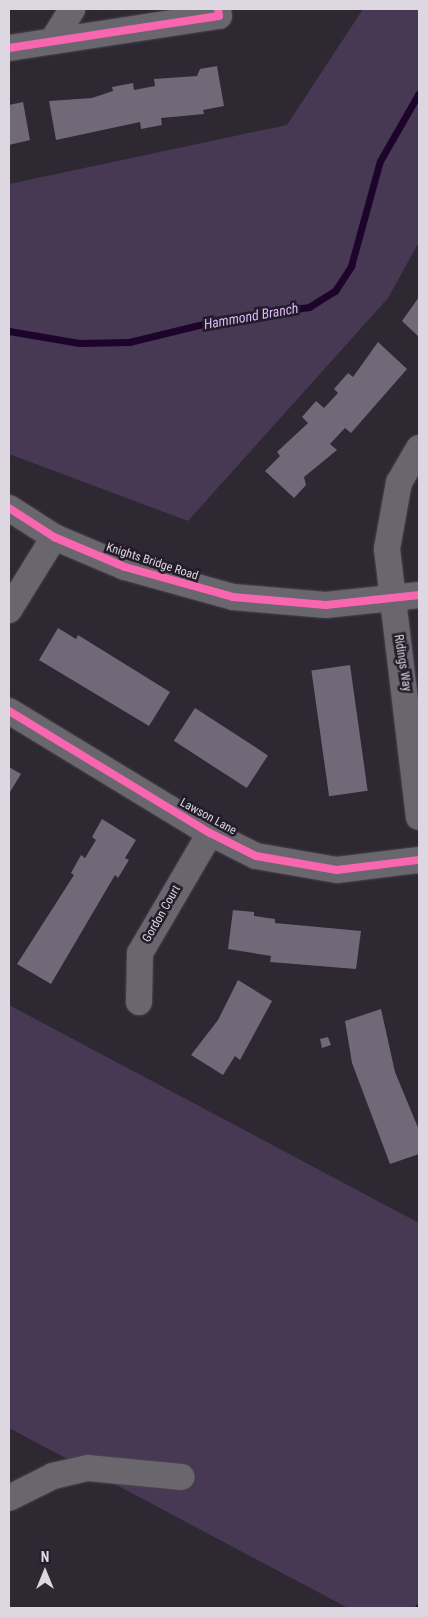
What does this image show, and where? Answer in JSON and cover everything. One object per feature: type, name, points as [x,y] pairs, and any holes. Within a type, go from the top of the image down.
[{"type":"street","points":[[53,40],[72,9]]},
{"type":"street","points":[[9,48],[219,16],[218,9]]},
{"type":"street","name":"Ridings Way","points":[[419,448],[399,482],[390,514],[386,549],[392,600],[412,678],[419,816]]},
{"type":"street","name":"Knights Bridge Road","points":[[9,508],[54,537],[125,567],[233,597],[326,604],[392,600],[419,595]]},
{"type":"street","points":[[9,610],[54,537]]},
{"type":"street","name":"Lawson Lane","points":[[9,711],[210,833],[256,856],[298,866],[338,870],[419,860]]},
{"type":"street","name":"Gordon Court","points":[[139,1002],[140,953],[210,833]]},
{"type":"street","points":[[9,1498],[53,1476],[88,1468],[182,1477]]},
{"type":"shaded area","points":[[363,9],[419,9],[419,242],[388,298],[188,521],[9,454],[9,184],[287,125]]},
{"type":"shaded area","points":[[9,1005],[419,1223],[419,1608],[348,1608],[9,1428]]},
{"type":"building","points":[[217,66],[224,106],[203,110],[204,114],[161,118],[162,125],[141,129],[140,122],[56,140],[49,101],[92,98],[113,91],[112,87],[133,83],[134,90],[155,86],[154,79],[197,76],[200,69]]},
{"type":"building","points":[[23,102],[30,140],[9,145],[9,105]]},
{"type":"building","points":[[419,297],[419,337],[402,321]]},
{"type":"building","points":[[378,342],[407,369],[351,433],[345,428],[330,444],[337,450],[304,477],[306,485],[294,498],[265,471],[280,456],[277,452],[308,423],[302,417],[316,401],[324,408],[338,393],[334,389],[348,373],[353,377]]},
{"type":"building","points":[[58,628],[76,639],[78,635],[170,692],[149,726],[39,660]]},
{"type":"building","points":[[350,665],[368,791],[329,796],[311,670]]},
{"type":"building","points":[[195,708],[268,755],[247,788],[174,741]]},
{"type":"building","points":[[9,767],[21,774],[10,792],[9,792]]},
{"type":"building","points":[[102,819],[136,840],[125,858],[129,860],[118,878],[115,875],[51,984],[17,964],[74,875],[71,873],[81,855],[85,858],[96,840],[92,837]]},
{"type":"building","points":[[233,910],[254,912],[254,916],[275,919],[275,923],[361,931],[356,969],[270,962],[271,956],[228,949]]},
{"type":"building","points":[[238,980],[272,1001],[240,1060],[235,1056],[223,1075],[191,1055],[218,1020]]},
{"type":"building","points":[[381,1009],[395,1072],[419,1130],[419,1154],[390,1164],[352,1063],[345,1021]]},
{"type":"building","points":[[328,1037],[331,1045],[322,1048],[320,1039]]},
{"type":"waterway","name":"Hammond Branch","points":[[9,331],[79,343],[129,342],[224,319],[309,307],[335,291],[351,266],[380,161],[419,93]]},
{"type":"cycle path","points":[[9,48],[219,16],[218,9]]},
{"type":"cycle path","points":[[9,508],[54,537],[125,567],[233,597],[326,605],[419,595]]},
{"type":"cycle path","points":[[9,711],[210,833],[256,856],[337,870],[419,860]]}]
